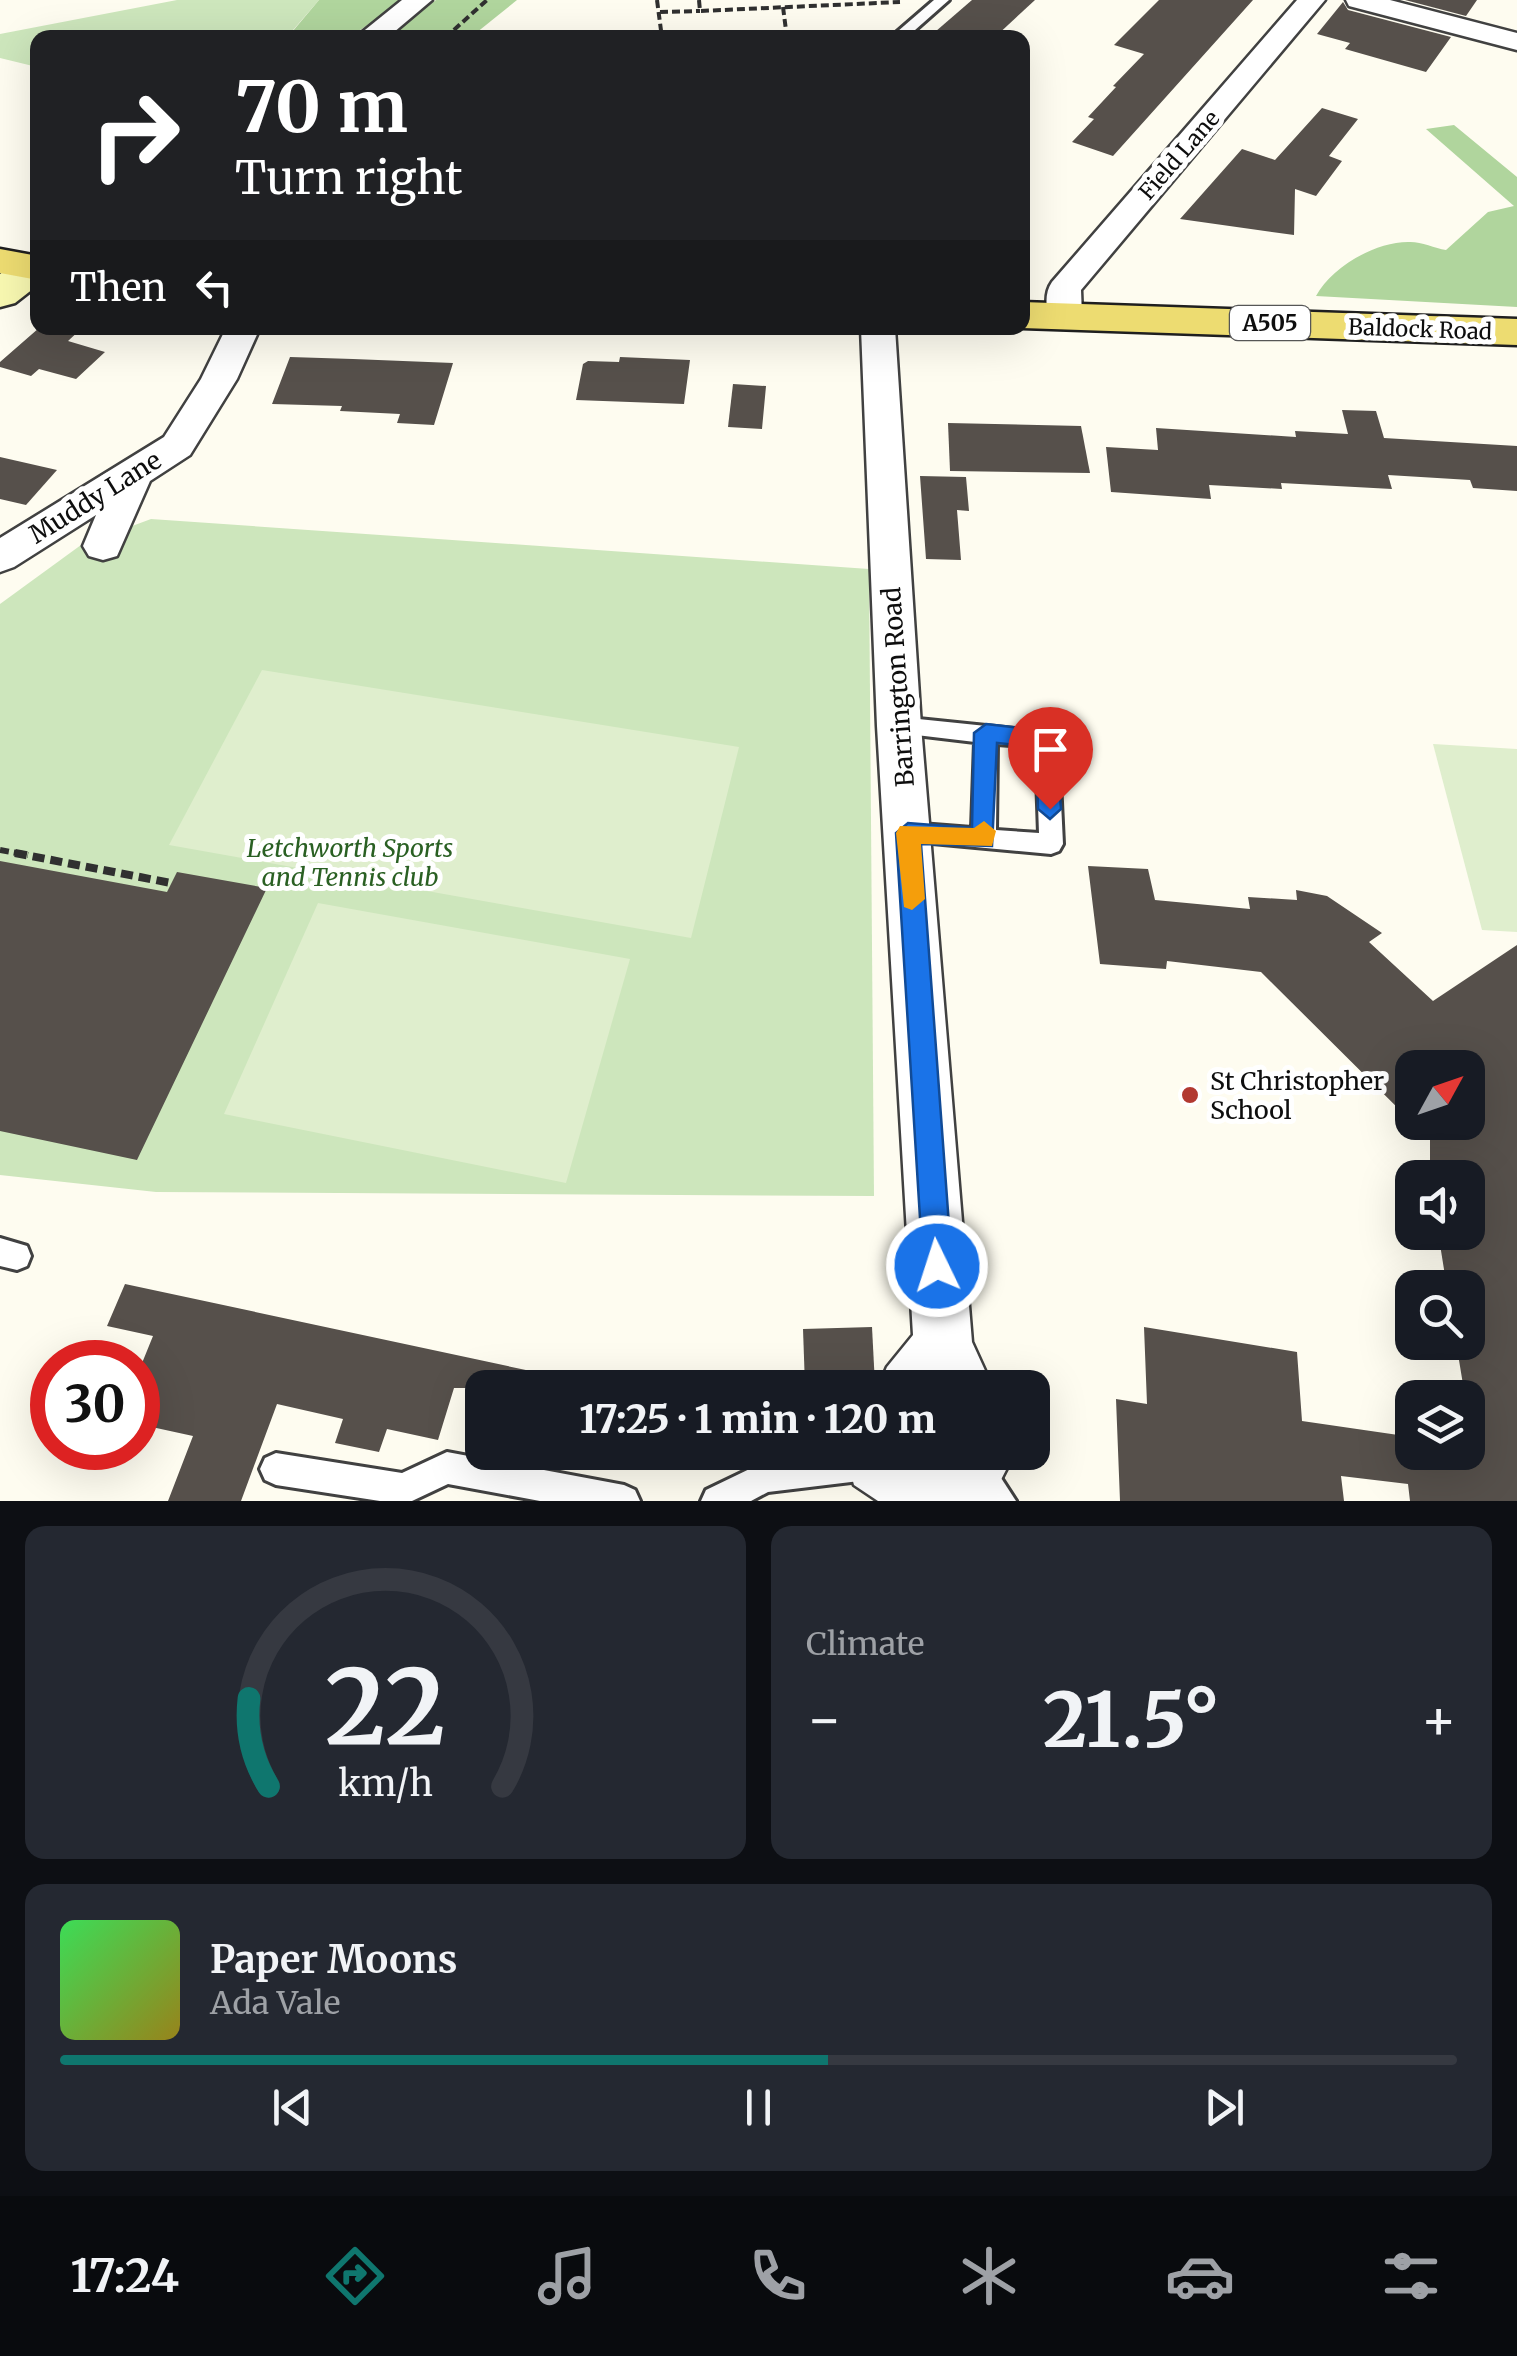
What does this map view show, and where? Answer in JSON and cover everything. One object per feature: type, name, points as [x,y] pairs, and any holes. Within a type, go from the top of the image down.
[{"type":"main road","name":"Baldock Road","points":[[1030,314],[1517,332]]},
{"type":"street","points":[[380,30],[419,0]]},
{"type":"street","name":"Field Lane","points":[[1064,316],[1064,288],[1312,0]]},
{"type":"street","points":[[1359,0],[1517,42]]},
{"type":"street","points":[[0,294],[24,266]]},
{"type":"street","name":"Muddy Lane","points":[[0,556],[60,515],[132,477],[177,446],[219,379],[240,335]]},
{"type":"street","name":"Barrington Road","points":[[878,335],[938,1370]]},
{"type":"street","points":[[103,546],[132,477]]},
{"type":"street","points":[[888,1470],[908,1489],[933,1497],[958,1494],[986,1475]]},
{"type":"lane","points":[[906,30],[942,0]]},
{"type":"lane","points":[[899,726],[1047,739],[1050,844],[908,833]]},
{"type":"lane","points":[[984,838],[986,733]]},
{"type":"lane","points":[[276,1468],[403,1489],[447,1468],[624,1501]]},
{"type":"lane","points":[[718,1501],[766,1477],[807,1470]]},
{"type":"path","points":[[454,30],[487,0]]},
{"type":"path","points":[[657,0],[661,30]]},
{"type":"path","points":[[699,0],[700,10]]},
{"type":"path","points":[[774,0],[785,30]]},
{"type":"path","points":[[660,12],[902,2],[930,10]]},
{"type":"path","points":[[0,850],[171,883]]},
{"type":"green space","points":[[177,0],[319,0],[293,30],[30,30],[30,65],[0,58],[0,34]]},
{"type":"green space","points":[[319,0],[404,0],[360,30],[294,30]]},
{"type":"green space","points":[[436,0],[517,0],[480,30],[395,30]]},
{"type":"green space","points":[[1454,125],[1517,177],[1517,307],[1316,296],[1343,267],[1381,246],[1408,242],[1446,250],[1488,212],[1514,206],[1426,129]]},
{"type":"green space","name":"Letchworth Sports and Tennis club","points":[[151,519],[869,569],[874,1196],[156,1192],[0,1175],[0,604],[81,545]]},
{"type":"green space","points":[[262,670],[739,747],[691,938],[169,845]]},
{"type":"green space","points":[[1433,744],[1517,749],[1517,932],[1482,930]]},
{"type":"green space","points":[[318,903],[630,959],[566,1183],[224,1114]]},
{"type":"building","points":[[972,0],[1035,0],[1003,30],[937,30]]},
{"type":"building","points":[[1159,0],[1253,0],[1113,156],[1072,142],[1094,119],[1088,117],[1116,87],[1113,86],[1144,54],[1114,45]]},
{"type":"building","points":[[1405,0],[1477,0],[1466,16]]},
{"type":"building","points":[[1343,2],[1348,10],[1451,37],[1426,72],[1345,49],[1350,43],[1317,34]]},
{"type":"building","points":[[1322,108],[1358,119],[1329,156],[1342,161],[1316,196],[1295,189],[1294,235],[1180,219],[1242,149],[1275,160]]},
{"type":"building","points":[[31,335],[74,335],[68,341],[105,352],[76,379],[39,369],[31,376],[0,367],[0,362]]},
{"type":"building","points":[[290,357],[453,363],[434,425],[397,423],[400,414],[340,411],[342,406],[272,404]]},
{"type":"building","points":[[620,357],[690,360],[684,404],[576,400],[583,364],[619,362]]},
{"type":"building","points":[[733,384],[766,386],[762,429],[728,427]]},
{"type":"building","points":[[1342,410],[1376,411],[1384,438],[1517,446],[1517,491],[1473,488],[1470,480],[1388,475],[1392,489],[1281,483],[1282,489],[1209,485],[1211,499],[1111,492],[1106,447],[1158,450],[1156,428],[1296,437],[1295,431],[1348,434]]},
{"type":"building","points":[[948,423],[1081,426],[1090,473],[950,471]]},
{"type":"building","points":[[0,457],[57,470],[26,505],[0,499]]},
{"type":"building","points":[[920,476],[966,477],[969,511],[957,510],[961,560],[926,559]]},
{"type":"building","points":[[0,861],[167,892],[177,872],[267,888],[137,1160],[0,1131]]},
{"type":"building","points":[[1088,866],[1148,869],[1155,900],[1250,909],[1248,897],[1297,900],[1296,890],[1327,896],[1382,933],[1369,942],[1433,1001],[1517,945],[1517,1501],[1410,1501],[1408,1484],[1341,1476],[1344,1501],[1120,1501],[1116,1399],[1147,1404],[1144,1327],[1297,1352],[1302,1421],[1395,1435],[1395,1470],[1485,1470],[1485,1380],[1462,1380],[1459,1360],[1485,1360],[1485,1270],[1444,1270],[1441,1250],[1485,1250],[1485,1160],[1430,1160],[1430,1140],[1485,1140],[1485,1050],[1395,1050],[1395,1105],[1261,972],[1167,961],[1166,969],[1100,964]]},
{"type":"building","points":[[125,1284],[526,1370],[465,1370],[465,1388],[454,1388],[438,1440],[387,1429],[379,1452],[335,1443],[343,1419],[277,1404],[241,1501],[168,1501],[193,1436],[160,1429],[160,1340],[107,1326]]},
{"type":"building","points":[[872,1327],[874,1370],[804,1370],[803,1329]]},
{"type":"slow traffic","points":[[912,899],[908,833],[984,838],[984,831]]},
{"type":"place","name":"St Christopher School","points":[[1190,1095]]},
{"type":"route","points":[[937,1266],[908,833],[984,838],[986,733],[1047,739],[1050,809]]}]
